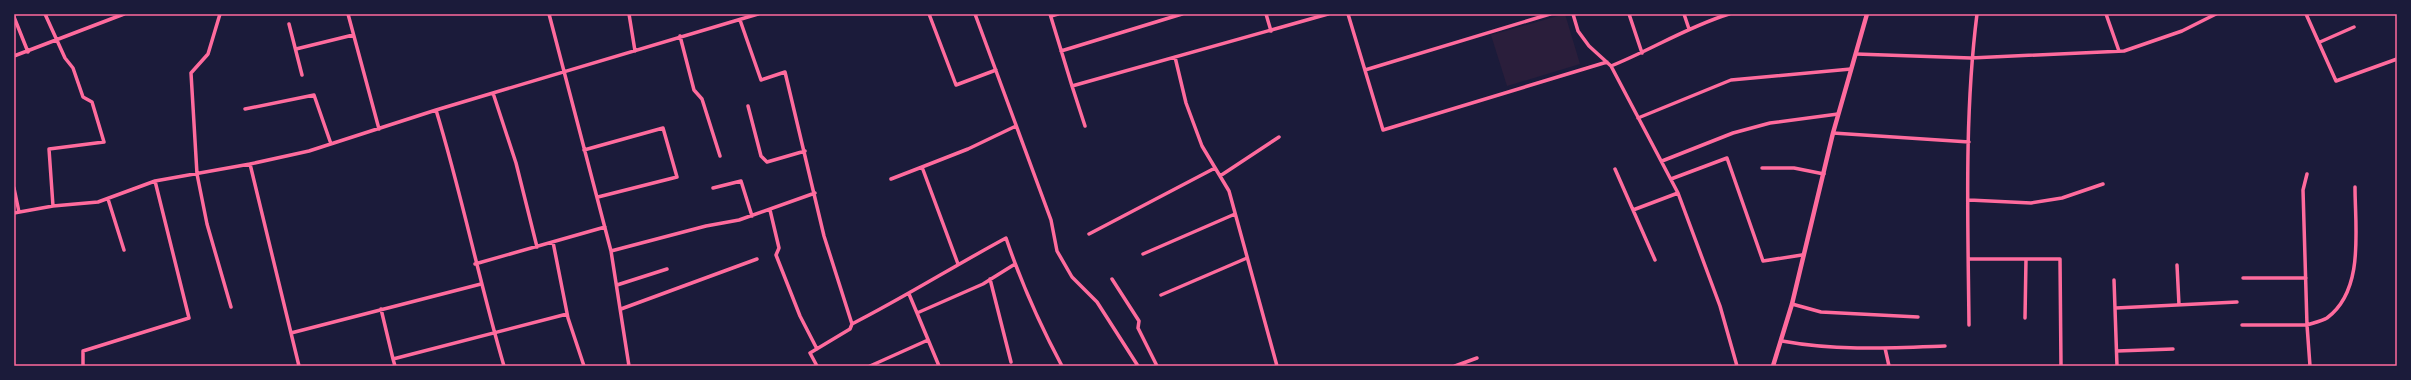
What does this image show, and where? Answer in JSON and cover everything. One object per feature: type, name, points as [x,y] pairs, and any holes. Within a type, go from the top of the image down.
[{"type":"street","points":[[45,14],[65,58],[73,68],[84,97],[92,102],[104,142],[49,148],[53,206]]},
{"type":"street","points":[[14,56],[28,52],[124,14]]},
{"type":"street","points":[[220,14],[208,54],[191,73],[197,174],[207,224],[231,307]]},
{"type":"street","points":[[348,14],[352,35],[379,129]]},
{"type":"street","points":[[549,14],[611,251],[629,366]]},
{"type":"street","points":[[629,14],[636,51]]},
{"type":"street","points":[[14,213],[53,206],[98,202],[155,181],[250,164],[331,144],[436,110],[636,51],[680,36],[758,14]]},
{"type":"street","points":[[929,14],[956,85],[996,70]]},
{"type":"street","points":[[975,14],[1051,220],[1057,251],[1072,277],[1096,302],[1138,366]]},
{"type":"street","points":[[1058,14],[1050,15],[1085,126]]},
{"type":"street","points":[[1061,51],[1182,14]]},
{"type":"street","points":[[1266,14],[1271,31]]},
{"type":"street","points":[[1072,86],[1328,14]]},
{"type":"street","points":[[1348,14],[1383,130],[1606,62]]},
{"type":"street","points":[[1365,70],[1550,14]]},
{"type":"street","points":[[1573,14],[1578,31],[1589,46],[1611,66],[1678,193],[1720,306],[1736,366]]},
{"type":"street","points":[[1629,14],[1642,53]]},
{"type":"street","points":[[1684,14],[1689,29]]},
{"type":"street","points":[[1611,66],[1642,53],[1664,39],[1729,14]]},
{"type":"street","points":[[1773,366],[1782,341],[1792,304],[1802,255],[1824,174],[1833,133],[1867,14]]},
{"type":"street","points":[[1969,325],[1969,142],[1971,58],[1977,14]]},
{"type":"street","points":[[2106,14],[2119,51]]},
{"type":"street","points":[[1856,54],[1971,58],[2119,51],[2182,31],[2216,14]]},
{"type":"street","points":[[2306,14],[2320,42],[2336,81],[2397,59]]},
{"type":"street","points":[[14,17],[28,52]]},
{"type":"street","points":[[740,20],[760,80],[785,72],[816,193],[824,236],[852,324],[850,330],[810,353],[815,365]]},
{"type":"street","points":[[289,24],[302,75]]},
{"type":"street","points":[[2320,42],[2354,27]]},
{"type":"street","points":[[296,49],[352,35]]},
{"type":"street","points":[[680,36],[694,90],[702,99],[720,156]]},
{"type":"street","points":[[1176,57],[1186,103],[1202,146],[1229,191],[1277,366]]},
{"type":"street","points":[[1638,118],[1731,80],[1851,69]]},
{"type":"street","points":[[493,93],[516,162],[537,247]]},
{"type":"street","points":[[245,109],[314,96],[331,144]]},
{"type":"street","points":[[748,106],[761,156],[766,162],[806,151]]},
{"type":"street","points":[[436,110],[457,177],[476,264],[504,366]]},
{"type":"street","points":[[1662,161],[1733,133],[1770,123],[1838,114]]},
{"type":"street","points":[[891,180],[968,149],[1016,126]]},
{"type":"street","points":[[584,150],[663,128],[677,177],[598,198]]},
{"type":"street","points":[[1833,133],[1969,142]]},
{"type":"street","points":[[1220,176],[1279,137]]},
{"type":"street","points":[[1671,179],[1727,158],[1763,261],[1802,255]]},
{"type":"street","points":[[250,164],[292,332],[299,366]]},
{"type":"street","points":[[922,167],[958,264]]},
{"type":"street","points":[[1089,234],[1215,168]]},
{"type":"street","points":[[1762,168],[1794,168],[1824,174]]},
{"type":"street","points":[[1614,169],[1655,260]]},
{"type":"street","points":[[2307,174],[2303,190],[2307,325],[2310,366]]},
{"type":"street","points":[[84,366],[83,351],[189,318],[155,181]]},
{"type":"street","points":[[713,188],[741,181],[752,216]]},
{"type":"street","points":[[1969,200],[2031,203],[2062,198],[2103,184]]},
{"type":"street","points":[[2242,325],[2307,325],[2327,318],[2341,304],[2350,284],[2354,262],[2355,187]]},
{"type":"street","points":[[14,188],[19,212]]},
{"type":"street","points":[[611,251],[752,216],[816,193]]},
{"type":"street","points":[[1633,210],[1678,193]]},
{"type":"street","points":[[108,199],[124,250]]},
{"type":"street","points":[[770,210],[779,248],[776,255],[800,316],[817,349]]},
{"type":"street","points":[[1143,254],[1235,214]]},
{"type":"street","points":[[476,264],[605,227]]},
{"type":"street","points":[[852,324],[909,294],[958,264],[1006,238],[1015,264],[1030,297],[1036,317],[1062,366]]},
{"type":"street","points":[[553,242],[567,314],[584,366]]},
{"type":"street","points":[[1161,295],[1247,258]]},
{"type":"street","points":[[621,308],[757,259]]},
{"type":"street","points":[[1969,259],[2060,259],[2061,366]]},
{"type":"street","points":[[2025,318],[2026,259]]},
{"type":"street","points":[[917,313],[990,280],[1015,264]]},
{"type":"street","points":[[2177,265],[2179,305]]},
{"type":"street","points":[[617,285],[667,269]]},
{"type":"street","points":[[2243,278],[2306,278]]},
{"type":"street","points":[[1112,279],[1139,321],[1138,328],[1157,366]]},
{"type":"street","points":[[990,280],[1011,362]]},
{"type":"street","points":[[2114,280],[2117,366]]},
{"type":"street","points":[[292,332],[481,284]]},
{"type":"street","points":[[909,294],[939,366]]},
{"type":"street","points":[[2116,308],[2237,302]]},
{"type":"street","points":[[1792,304],[1822,312],[1918,317]]},
{"type":"street","points":[[381,309],[395,366]]},
{"type":"street","points":[[393,359],[567,314]]},
{"type":"street","points":[[870,366],[928,340]]},
{"type":"street","points":[[1782,341],[1812,346],[1885,348],[1945,346]]},
{"type":"street","points":[[1885,348],[1889,366]]},
{"type":"street","points":[[2117,351],[2173,349]]},
{"type":"street","points":[[1455,366],[1477,358]]},
{"type":"street","points":[[882,360],[884,366]]},
{"type":"shaded area","points":[[1565,14],[1580,64],[1507,86],[1491,35]]}]
